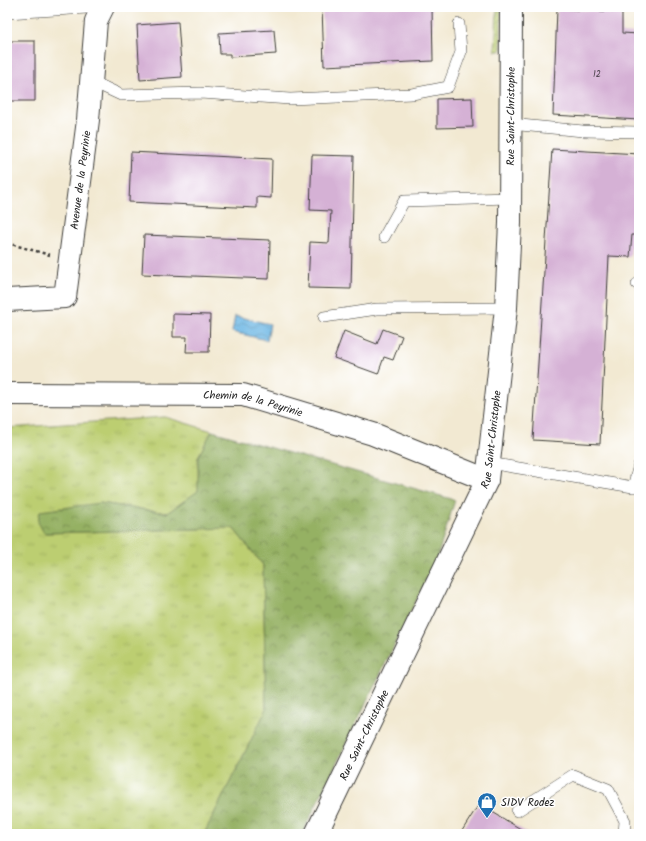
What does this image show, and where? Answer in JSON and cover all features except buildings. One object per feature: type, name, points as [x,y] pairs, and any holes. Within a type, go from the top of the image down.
[{"type":"street","name":"Avenue de la Peyrinie","points":[[7,300],[65,296],[88,120],[96,21],[103,7]]},
{"type":"street","name":"Rue Saint-Christophe","points":[[316,834],[488,472],[506,308],[510,198],[512,7]]},
{"type":"street","name":"Chemin de la Peyrinie","points":[[7,394],[243,395],[373,434],[488,472]]},
{"type":"lane","points":[[7,13],[103,7]]},
{"type":"lane","points":[[91,81],[121,95],[200,94],[290,99],[412,94],[448,87],[461,52],[459,24]]},
{"type":"lane","points":[[510,124],[583,131],[639,132]]},
{"type":"lane","points":[[384,237],[404,201],[510,198]]},
{"type":"lane","points":[[324,317],[377,308],[506,308]]},
{"type":"lane","points":[[488,472],[633,487],[639,466]]},
{"type":"lane","points":[[517,811],[573,776],[608,789],[625,821],[624,834]]},
{"type":"path","points":[[7,243],[70,260]]},
{"type":"green space","points":[[495,7],[501,7],[501,51],[495,51],[497,11]]},
{"type":"green space","points":[[165,417],[212,431],[198,457],[199,491],[167,513],[100,503],[44,533],[233,528],[263,565],[266,711],[204,834],[7,834],[7,428]]},
{"type":"green space","points":[[212,431],[455,500],[437,558],[302,834],[204,834],[266,710],[263,565],[233,528],[44,533],[38,522],[40,511],[100,503],[167,513],[198,491],[198,457]]},
{"type":"water","points":[[235,316],[270,324],[267,340],[232,332]]},
{"type":"place","name":"SIDV Rodez","points":[[487,819]]}]
